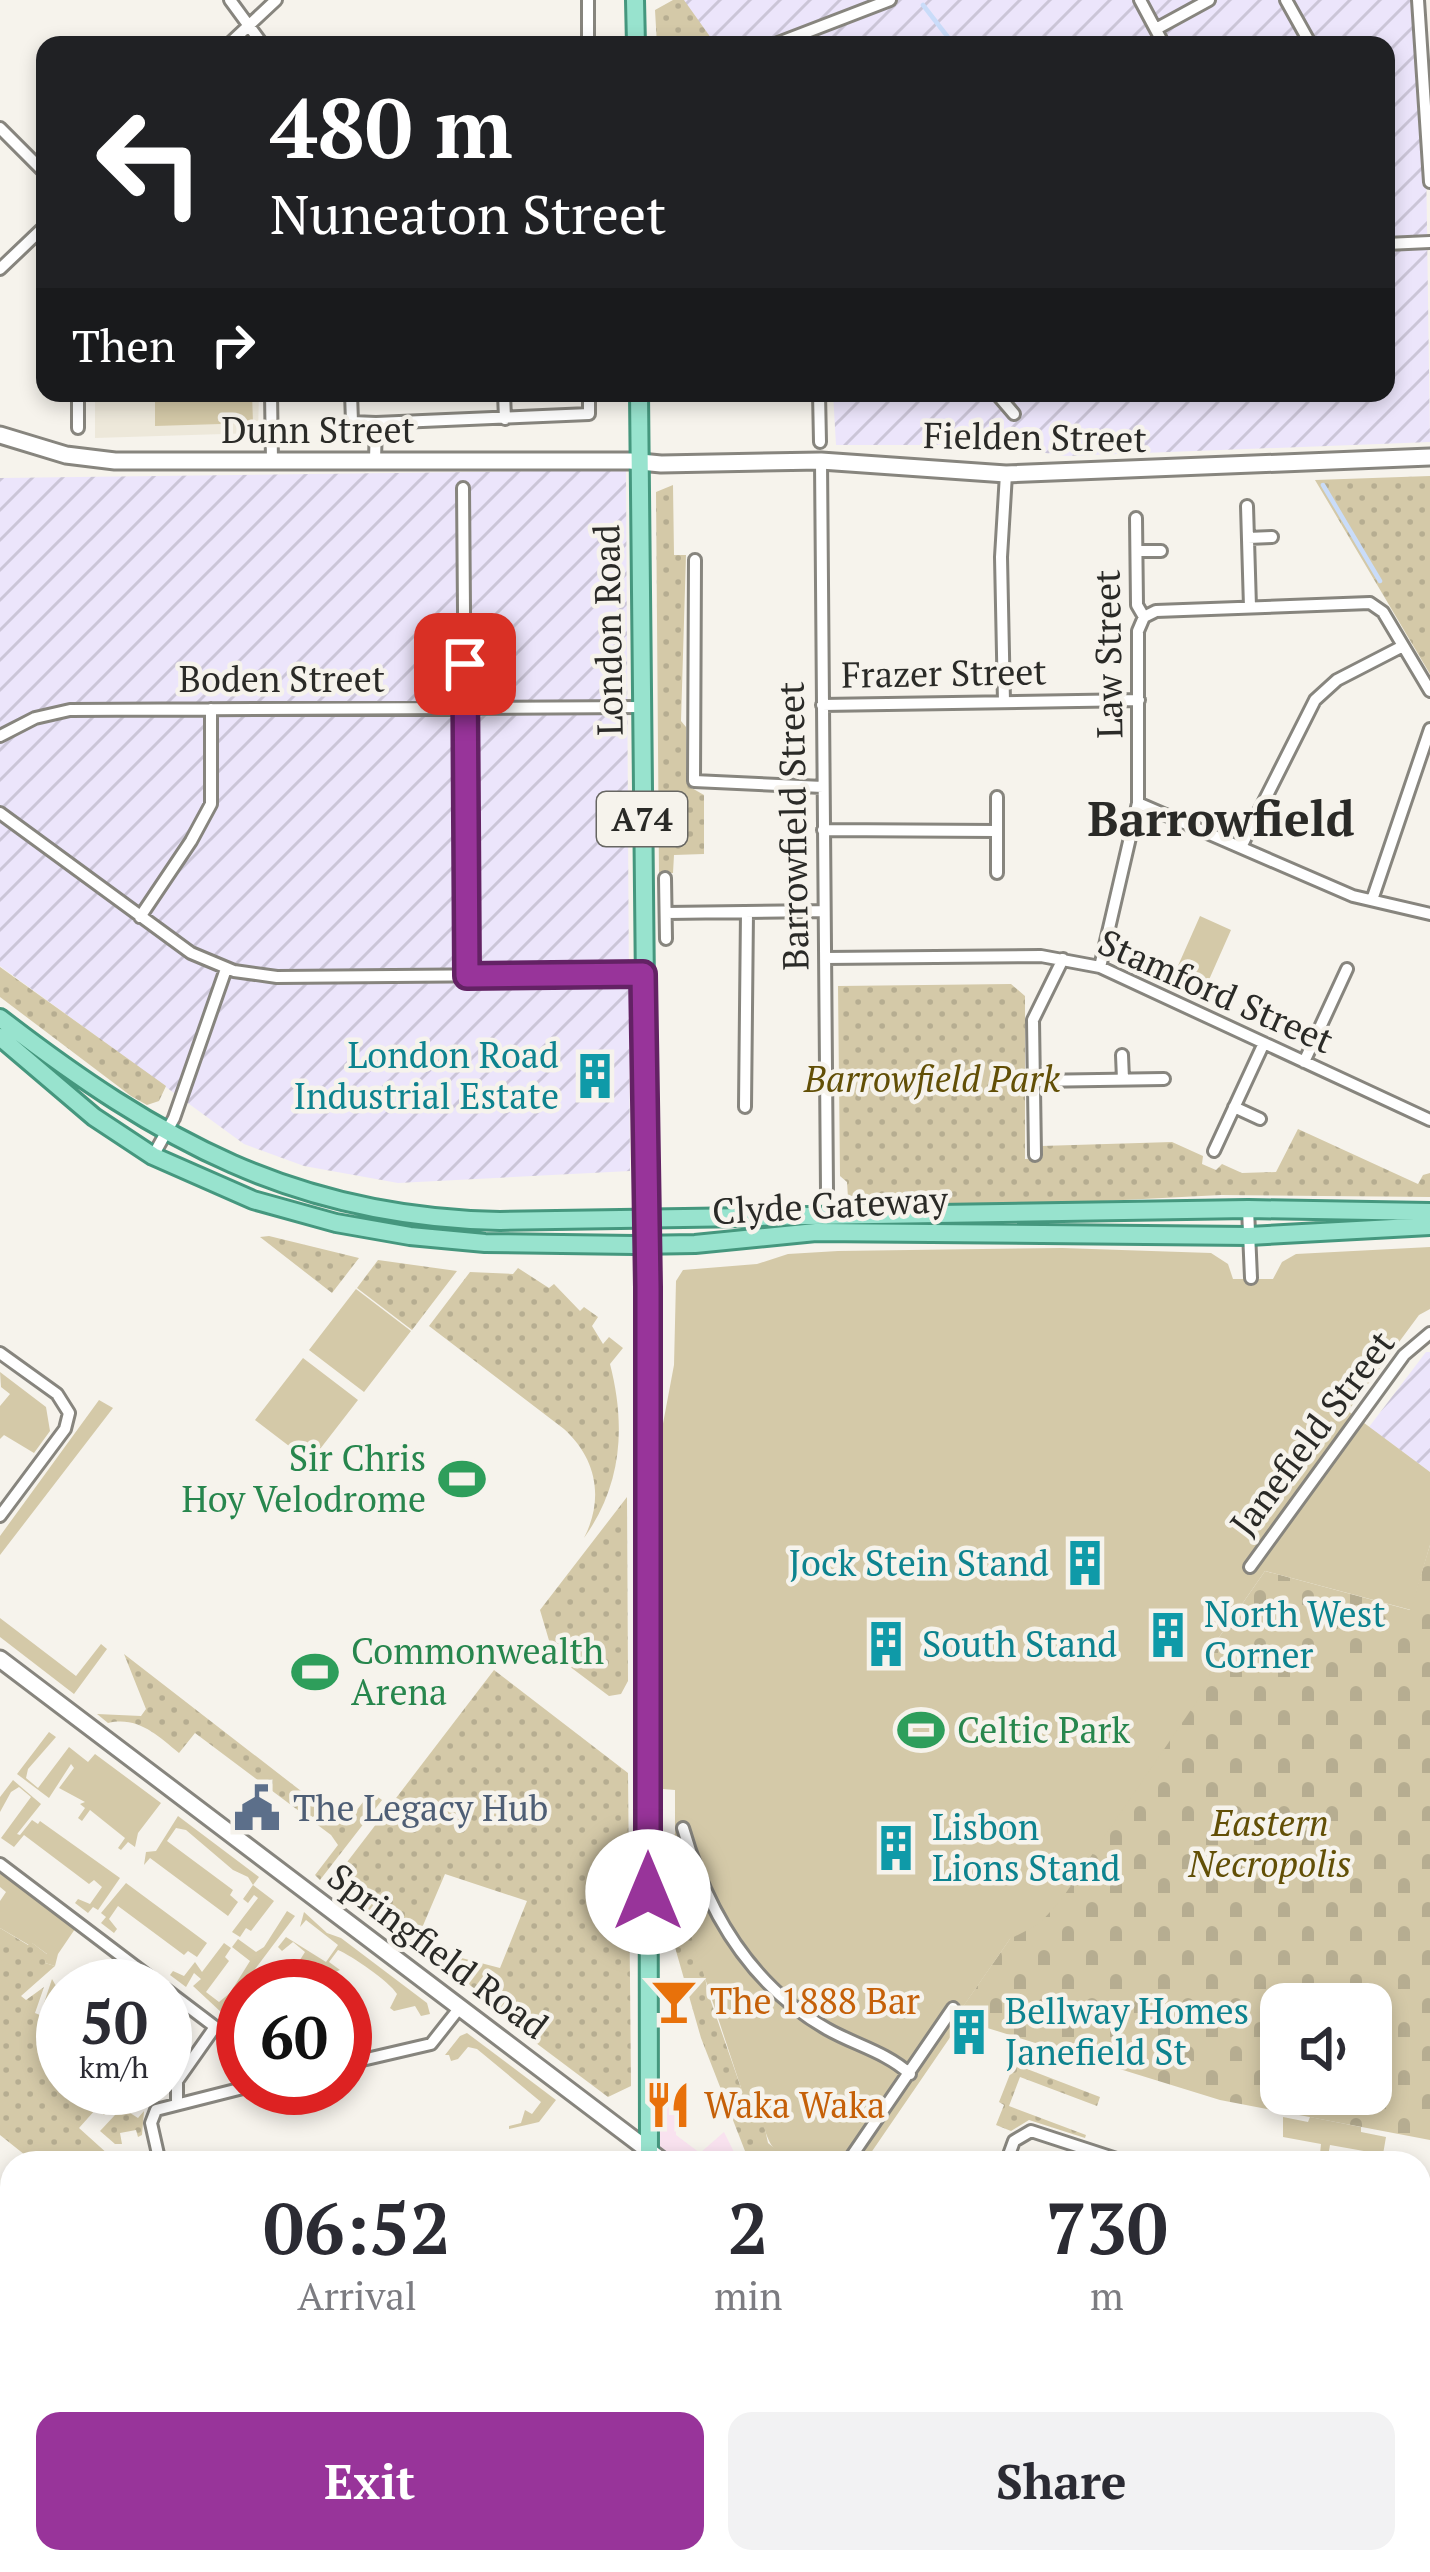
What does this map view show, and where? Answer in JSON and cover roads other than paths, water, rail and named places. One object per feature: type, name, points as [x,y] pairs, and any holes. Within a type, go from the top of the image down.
[{"type":"main road","points":[[635,0],[636,36]]},
{"type":"main road","name":"London Road","points":[[639,402],[649,2151]]},
{"type":"main road","name":"Dunn Street","points":[[0,434],[48,451],[99,459],[640,463]]},
{"type":"main road","name":"Fielden Street","points":[[640,463],[821,461],[1006,474],[1430,457]]},
{"type":"main road","name":"Clyde Gateway","points":[[0,1018],[94,1088],[167,1133],[249,1172],[347,1203],[467,1220],[1248,1209],[1430,1213]]},
{"type":"main road","name":"Clyde Gateway","points":[[0,1037],[110,1130],[153,1156],[253,1200],[387,1233],[485,1243],[647,1245],[816,1232],[1249,1235],[1430,1226]]},
{"type":"main road","name":"Springfield Road","points":[[0,1660],[461,2006],[643,2151]]},
{"type":"street","points":[[230,0],[257,36]]},
{"type":"street","points":[[237,36],[276,0]]},
{"type":"street","points":[[588,0],[588,36]]},
{"type":"street","points":[[796,36],[890,0]]},
{"type":"street","points":[[1140,0],[1160,36]]},
{"type":"street","points":[[1156,29],[1209,0]]},
{"type":"street","points":[[1286,0],[1306,36]]},
{"type":"street","points":[[1418,0],[1430,182]]},
{"type":"street","points":[[0,128],[36,164]]},
{"type":"street","points":[[0,269],[36,235]]},
{"type":"street","points":[[1395,244],[1430,242]]},
{"type":"street","points":[[78,402],[78,428]]},
{"type":"street","points":[[271,402],[272,460]]},
{"type":"street","name":"Dunn Street","points":[[351,402],[352,422],[376,423],[589,414],[589,402]]},
{"type":"street","points":[[504,402],[505,419]]},
{"type":"street","points":[[819,402],[820,442]]},
{"type":"street","points":[[1003,402],[1015,415]]},
{"type":"street","points":[[375,460],[376,423]]},
{"type":"street","name":"Barrowfield Street","points":[[821,461],[827,1191]]},
{"type":"street","points":[[1004,702],[1001,556],[1006,474]]},
{"type":"street","points":[[464,488],[467,976]]},
{"type":"street","points":[[1247,506],[1250,607]]},
{"type":"street","name":"Law Street","points":[[1100,967],[1138,803],[1138,631],[1144,617],[1137,605],[1136,518]]},
{"type":"street","points":[[1248,538],[1272,537]]},
{"type":"street","name":"Law Street","points":[[1137,551],[1161,551]]},
{"type":"street","points":[[695,560],[694,781],[823,787]]},
{"type":"street","points":[[1144,617],[1156,611],[1370,603],[1383,612],[1430,691]]},
{"type":"street","points":[[1241,847],[1315,700],[1337,680],[1402,646]]},
{"type":"street","name":"Frazer Street","points":[[822,705],[1139,700]]},
{"type":"street","name":"Boden Street","points":[[0,736],[35,718],[70,710],[642,707]]},
{"type":"street","points":[[140,916],[211,804],[211,710]]},
{"type":"street","points":[[1372,900],[1430,729]]},
{"type":"street","points":[[997,797],[997,873]]},
{"type":"street","points":[[1138,803],[1353,896],[1430,914]]},
{"type":"street","points":[[0,813],[182,947],[226,969],[277,977],[643,974]]},
{"type":"street","points":[[824,830],[998,831]]},
{"type":"street","points":[[665,878],[666,939]]},
{"type":"street","points":[[665,913],[824,911]]},
{"type":"street","points":[[746,1107],[747,912]]},
{"type":"street","name":"Stamford Street","points":[[825,958],[1063,958],[1100,967],[1428,1114]]},
{"type":"street","points":[[1034,1155],[1034,1020],[1063,958]]},
{"type":"street","points":[[153,1156],[167,1133],[226,969]]},
{"type":"street","points":[[1304,1062],[1347,969]]},
{"type":"street","points":[[1214,1151],[1264,1043]]},
{"type":"street","points":[[1122,1055],[1123,1079]]},
{"type":"street","points":[[1034,1081],[1164,1079]]},
{"type":"street","points":[[1234,1108],[1260,1119]]},
{"type":"street","points":[[1248,1209],[1251,1278]]},
{"type":"street","name":"Janefield Street","points":[[1250,1567],[1404,1355],[1426,1335]]},
{"type":"street","points":[[0,1353],[57,1394],[69,1413],[65,1429],[0,1516]]},
{"type":"street","points":[[683,1828],[719,1921],[768,1984],[812,2020],[893,2059],[910,2074]]},
{"type":"street","points":[[664,1852],[692,1860]]},
{"type":"street","points":[[0,1864],[125,1959]]},
{"type":"street","points":[[372,2058],[431,2044],[461,2006]]},
{"type":"street","points":[[855,2151],[953,2008]]},
{"type":"street","points":[[192,2010],[215,2027],[192,2058]]},
{"type":"street","points":[[153,2115],[158,2151]]},
{"type":"street","points":[[1010,2151],[1014,2141],[1031,2131],[1092,2151]]},
{"type":"waterway","points":[[923,5],[947,36]]},
{"type":"waterway","points":[[1323,485],[1380,581]]},
{"type":"place","name":"London Road Industrial Estate","points":[[595,1076]]},
{"type":"place","name":"Sir Chris Hoy Velodrome","points":[[462,1479]]},
{"type":"place","name":"Jock Stein Stand","points":[[1085,1563]]},
{"type":"place","name":"North West Corner","points":[[1168,1635]]},
{"type":"place","name":"South Stand","points":[[886,1644]]},
{"type":"place","name":"Commonwealth Arena","points":[[315,1672]]},
{"type":"place","name":"Celtic Park","points":[[921,1730]]},
{"type":"place","name":"The Legacy Hub","points":[[257,1808]]},
{"type":"place","name":"Lisbon Lions Stand","points":[[896,1848]]},
{"type":"place","name":"The 1888 Bar","points":[[674,2001]]},
{"type":"place","name":"Bellway Homes Janefield St","points":[[969,2032]]},
{"type":"place","name":"Waka Waka","points":[[668,2105]]},
{"type":"district","name":"Barrowfield","points":[[1221,819]]},
{"type":"park label","name":"Barrowfield Park","points":[[932,1079]]},
{"type":"park label","name":"Eastern Necropolis","points":[[1270,1844]]}]
